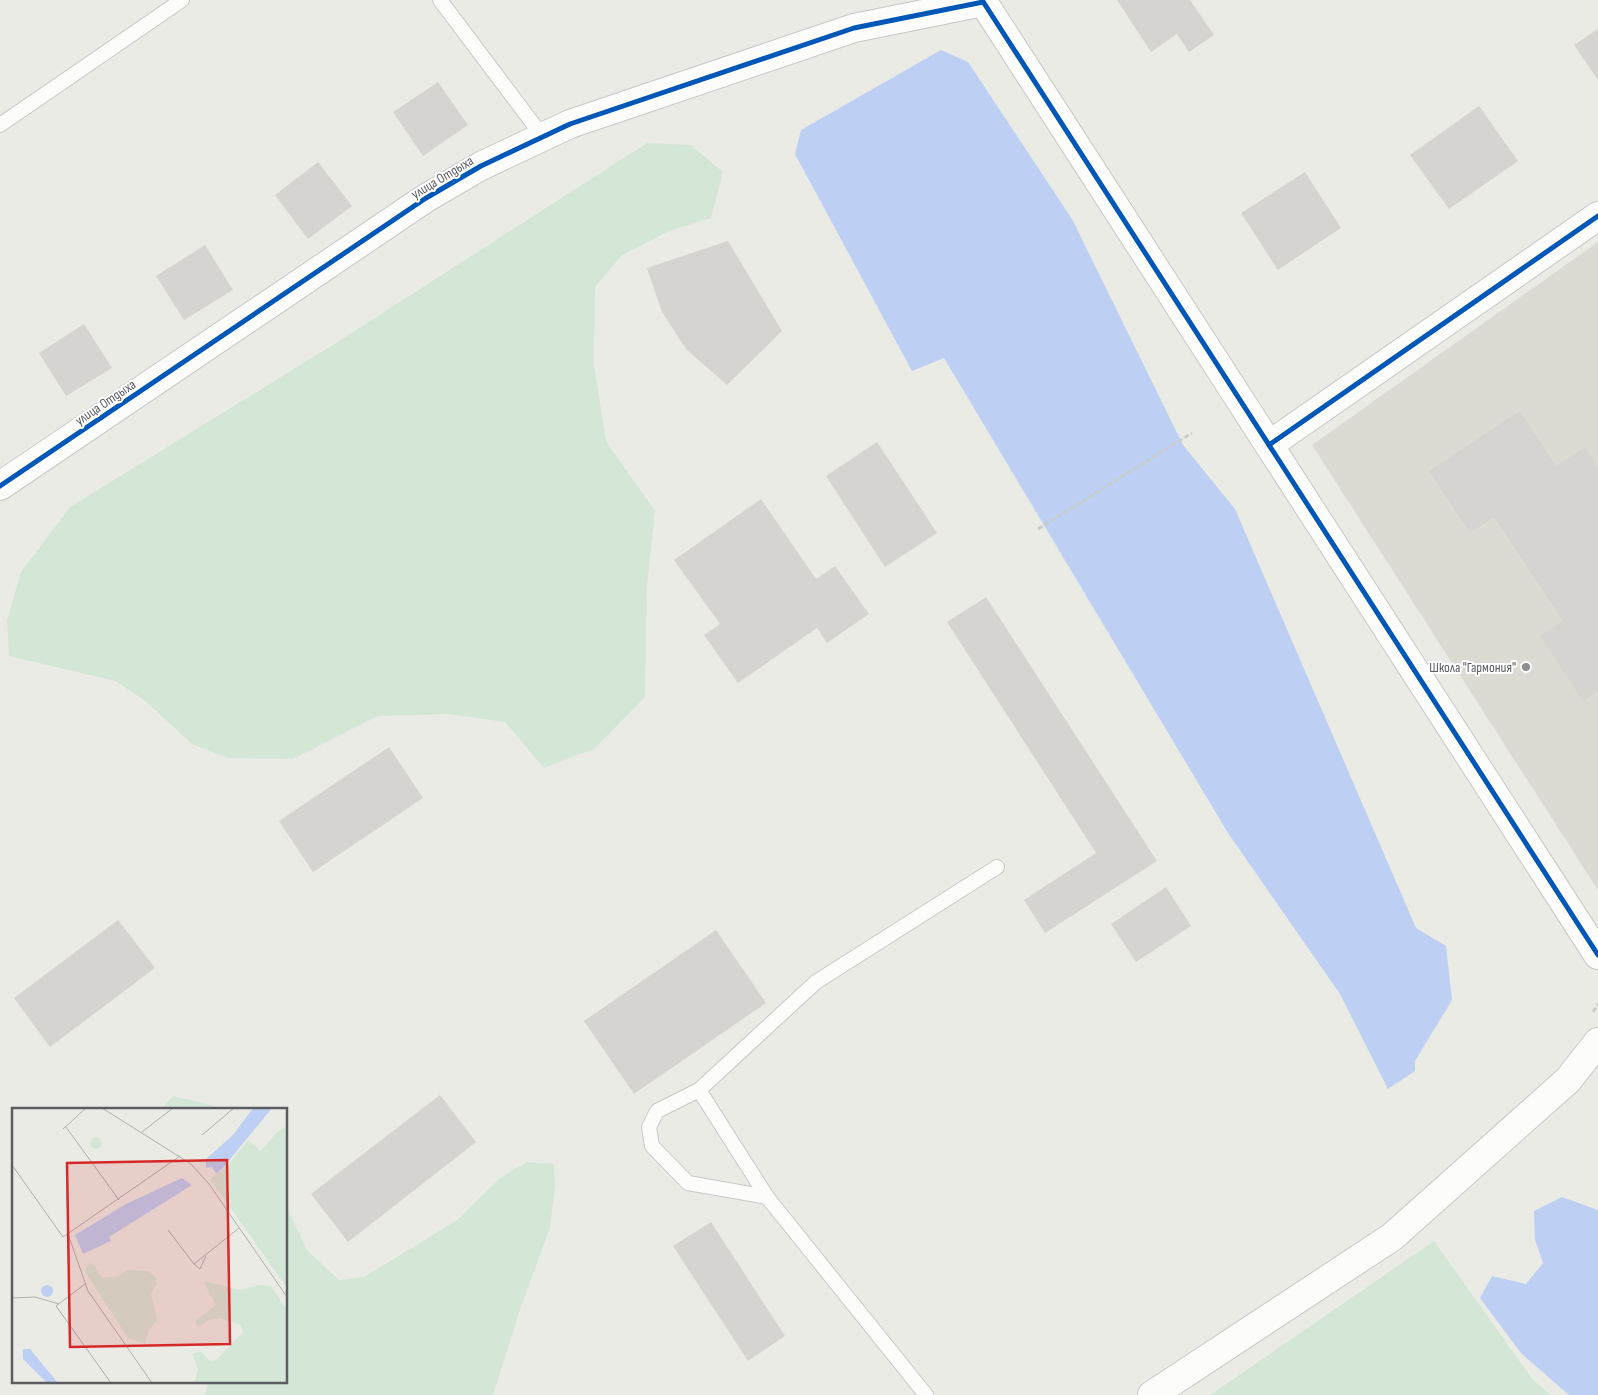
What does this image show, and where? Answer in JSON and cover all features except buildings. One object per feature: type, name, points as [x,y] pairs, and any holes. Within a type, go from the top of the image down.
[{"type":"street","name":"улица Отдыха","points":[[0,486],[426,198],[481,166],[570,124],[854,28],[982,1]]},
{"type":"street","points":[[982,1],[1598,955]]},
{"type":"street","points":[[1269,445],[1598,216]]},
{"type":"street","points":[[1152,1395],[1392,1237],[1568,1080],[1598,1042]]},
{"type":"lane","points":[[0,125],[182,0]]},
{"type":"lane","points":[[440,0],[543,137]]},
{"type":"lane","points":[[767,1197],[688,1183],[652,1146],[649,1127],[657,1111],[699,1090],[816,982],[997,867]]},
{"type":"lane","points":[[699,1090],[767,1197],[926,1395]]},
{"type":"path","points":[[1038,529],[1192,434]]},
{"type":"shaded area","name":"Школа \"Гармония\"","points":[[1598,242],[1598,890],[1312,445]]},
{"type":"green space","points":[[647,143],[691,145],[723,172],[711,218],[669,231],[622,255],[595,287],[594,365],[606,441],[655,511],[647,586],[645,697],[594,749],[544,768],[505,722],[448,714],[378,716],[293,759],[228,758],[192,744],[144,700],[115,681],[9,656],[7,620],[21,572],[70,507],[339,341]]},
{"type":"green space","points":[[173,1096],[212,1105],[215,1108],[164,1108],[165,1104]]},
{"type":"green space","points":[[527,1162],[554,1164],[555,1186],[550,1228],[521,1307],[493,1395],[205,1395],[208,1382],[288,1382],[288,1210],[307,1250],[339,1280],[364,1277],[457,1220],[500,1178]]},
{"type":"green space","points":[[1434,1241],[1533,1380],[1551,1395],[1210,1395]]},
{"type":"water","points":[[941,50],[968,62],[1072,219],[1183,445],[1235,509],[1416,928],[1446,946],[1452,1000],[1415,1061],[1415,1071],[1388,1089],[1340,994],[1228,833],[944,358],[912,371],[795,154],[801,130]]},
{"type":"water","points":[[1562,1197],[1598,1210],[1598,1395],[1569,1395],[1521,1353],[1480,1298],[1492,1276],[1526,1284],[1543,1263],[1535,1240],[1534,1211]]},
{"type":"cycle path","points":[[982,0],[1598,955]]},
{"type":"cycle path","points":[[0,486],[426,198],[481,166],[570,124],[854,28],[983,2]]},
{"type":"cycle path","points":[[1269,445],[1598,216]]},
{"type":"place","name":"Школа \"Гармония\"","points":[[1526,667]]}]
